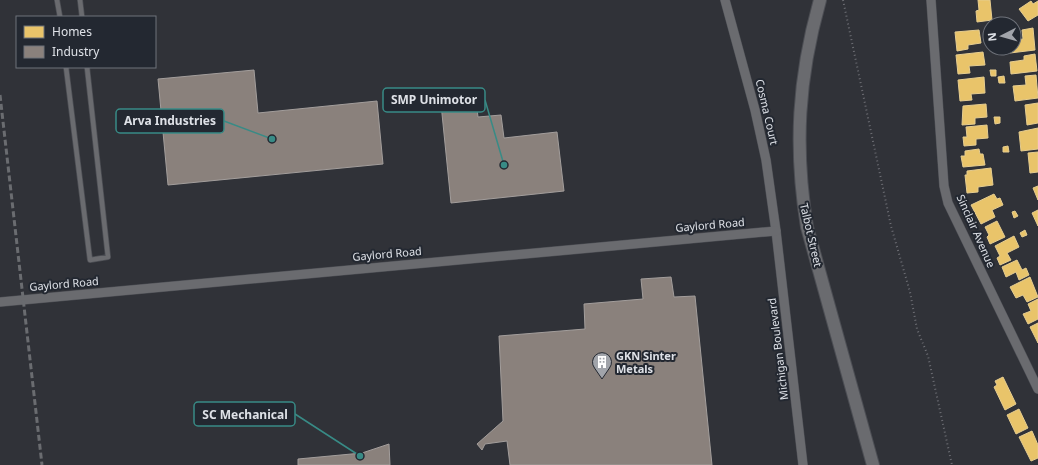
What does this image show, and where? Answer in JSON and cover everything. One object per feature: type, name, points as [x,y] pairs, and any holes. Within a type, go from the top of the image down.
[{"type":"main road","name":"Talbot Street","points":[[820,0],[804,67],[799,107],[798,147],[800,187],[807,227],[873,465]]},
{"type":"street","name":"Cosma Court","points":[[725,0],[755,110],[766,160],[776,231]]},
{"type":"street","name":"Sinclair Avenue","points":[[931,0],[944,186],[948,203],[1038,389]]},
{"type":"street","name":"Gaylord Road","points":[[0,302],[776,231]]},
{"type":"street","name":"Michigan Boulevard","points":[[776,231],[803,465]]},
{"type":"lane","points":[[57,0],[60,16]]},
{"type":"lane","points":[[80,0],[82,16]]},
{"type":"lane","points":[[66,68],[90,260],[108,257],[87,68]]},
{"type":"path","points":[[843,0],[891,226],[910,292],[917,329],[928,356],[952,465]]},
{"type":"building: Homes","points":[[978,0],[990,0],[992,16],[982,16],[982,21],[977,22],[976,11],[979,10]]},
{"type":"building: Homes","points":[[1031,1],[1033,4],[1038,1],[1038,15],[1028,21],[1019,9]]},
{"type":"building: Homes","points":[[1033,28],[1035,50],[1022,52],[1022,30]]},
{"type":"building: Homes","points":[[979,30],[981,43],[968,45],[968,49],[957,51],[955,32]]},
{"type":"building: Homes","points":[[982,52],[985,65],[969,66],[970,73],[958,74],[956,55]]},
{"type":"building: Homes","points":[[1035,54],[1037,71],[1011,74],[1010,62],[1024,60],[1024,56]]},
{"type":"building: Homes","points":[[990,70],[996,70],[996,76],[991,76]]},
{"type":"building: Homes","points":[[1036,75],[1038,98],[1015,101],[1013,86],[1026,85],[1025,76]]},
{"type":"building: Homes","points":[[1004,76],[1005,83],[999,83],[998,77]]},
{"type":"building: Homes","points":[[984,77],[985,93],[971,94],[972,100],[960,101],[958,80]]},
{"type":"building: Homes","points":[[1038,103],[1038,123],[1027,125],[1025,105]]},
{"type":"building: Homes","points":[[986,104],[987,117],[975,118],[975,124],[962,125],[963,106]]},
{"type":"building: Homes","points":[[994,117],[1000,117],[1000,123],[995,124]]},
{"type":"building: Homes","points":[[987,125],[988,138],[976,139],[976,145],[964,146],[963,137],[967,137],[966,127]]},
{"type":"building: Homes","points":[[1038,128],[1038,149],[1021,151],[1019,132]]},
{"type":"building: Homes","points":[[1008,146],[1009,152],[1003,152],[1003,147]]},
{"type":"building: Homes","points":[[979,149],[980,154],[983,154],[985,165],[963,167],[961,156],[965,156],[965,151]]},
{"type":"building: Homes","points":[[1038,152],[1038,172],[1030,173],[1028,153]]},
{"type":"building: Homes","points":[[991,168],[993,185],[978,187],[978,192],[967,193],[965,175],[967,175],[967,171]]},
{"type":"building: Homes","points":[[1038,186],[1038,200],[1033,188]]},
{"type":"building: Homes","points":[[994,194],[997,199],[1000,198],[1003,205],[992,210],[995,217],[981,224],[971,205]]},
{"type":"building: Homes","points":[[1038,210],[1038,226],[1032,213]]},
{"type":"building: Homes","points":[[1015,211],[1018,216],[1014,218],[1012,212]]},
{"type":"building: Homes","points":[[997,221],[1005,237],[990,244],[987,237],[989,235],[985,227]]},
{"type":"building: Homes","points":[[1025,230],[1027,235],[1022,237],[1020,233]]},
{"type":"building: Homes","points":[[1014,236],[1019,247],[1007,253],[1011,260],[1000,265],[997,258],[1000,256],[995,246]]},
{"type":"building: Homes","points":[[1017,260],[1022,270],[1026,268],[1029,275],[1019,280],[1016,272],[1006,277],[1002,267]]},
{"type":"building: Homes","points":[[1030,277],[1038,297],[1027,302],[1023,295],[1016,298],[1010,287]]},
{"type":"building: Homes","points":[[1038,299],[1038,319],[1028,324],[1023,314],[1031,311],[1028,304]]},
{"type":"building: Homes","points":[[1038,323],[1038,343],[1030,327]]},
{"type":"building: Homes","points":[[1003,377],[1016,404],[1005,410],[994,387],[997,385],[995,381]]},
{"type":"building: Homes","points":[[1019,409],[1028,428],[1016,434],[1007,415]]},
{"type":"building: Homes","points":[[1032,431],[1038,445],[1038,458],[1031,461],[1019,437]]},
{"type":"building: Industry","points":[[254,70],[258,113],[377,101],[383,164],[168,185],[158,79]]},
{"type":"building: Industry","points":[[476,100],[478,117],[501,115],[504,138],[557,132],[564,191],[451,203],[441,104]]},
{"type":"building: Industry","name":"GKN Sinter Metals","points":[[671,277],[674,297],[695,296],[712,465],[510,465],[507,441],[485,444],[482,450],[477,444],[503,421],[499,336],[585,329],[584,304],[643,299],[641,279]]},
{"type":"building: Industry","points":[[389,444],[390,465],[298,465],[298,459],[362,453]]},
{"type":"railway","points":[[0,95],[42,465]]},
{"type":"place","name":"Arva Industries","points":[[272,139]]},
{"type":"place","name":"SMP Unimotor","points":[[504,165]]},
{"type":"place","name":"GKN Sinter Metals","points":[[602,379]]},
{"type":"place","name":"SC Mechanical","points":[[360,456]]}]
